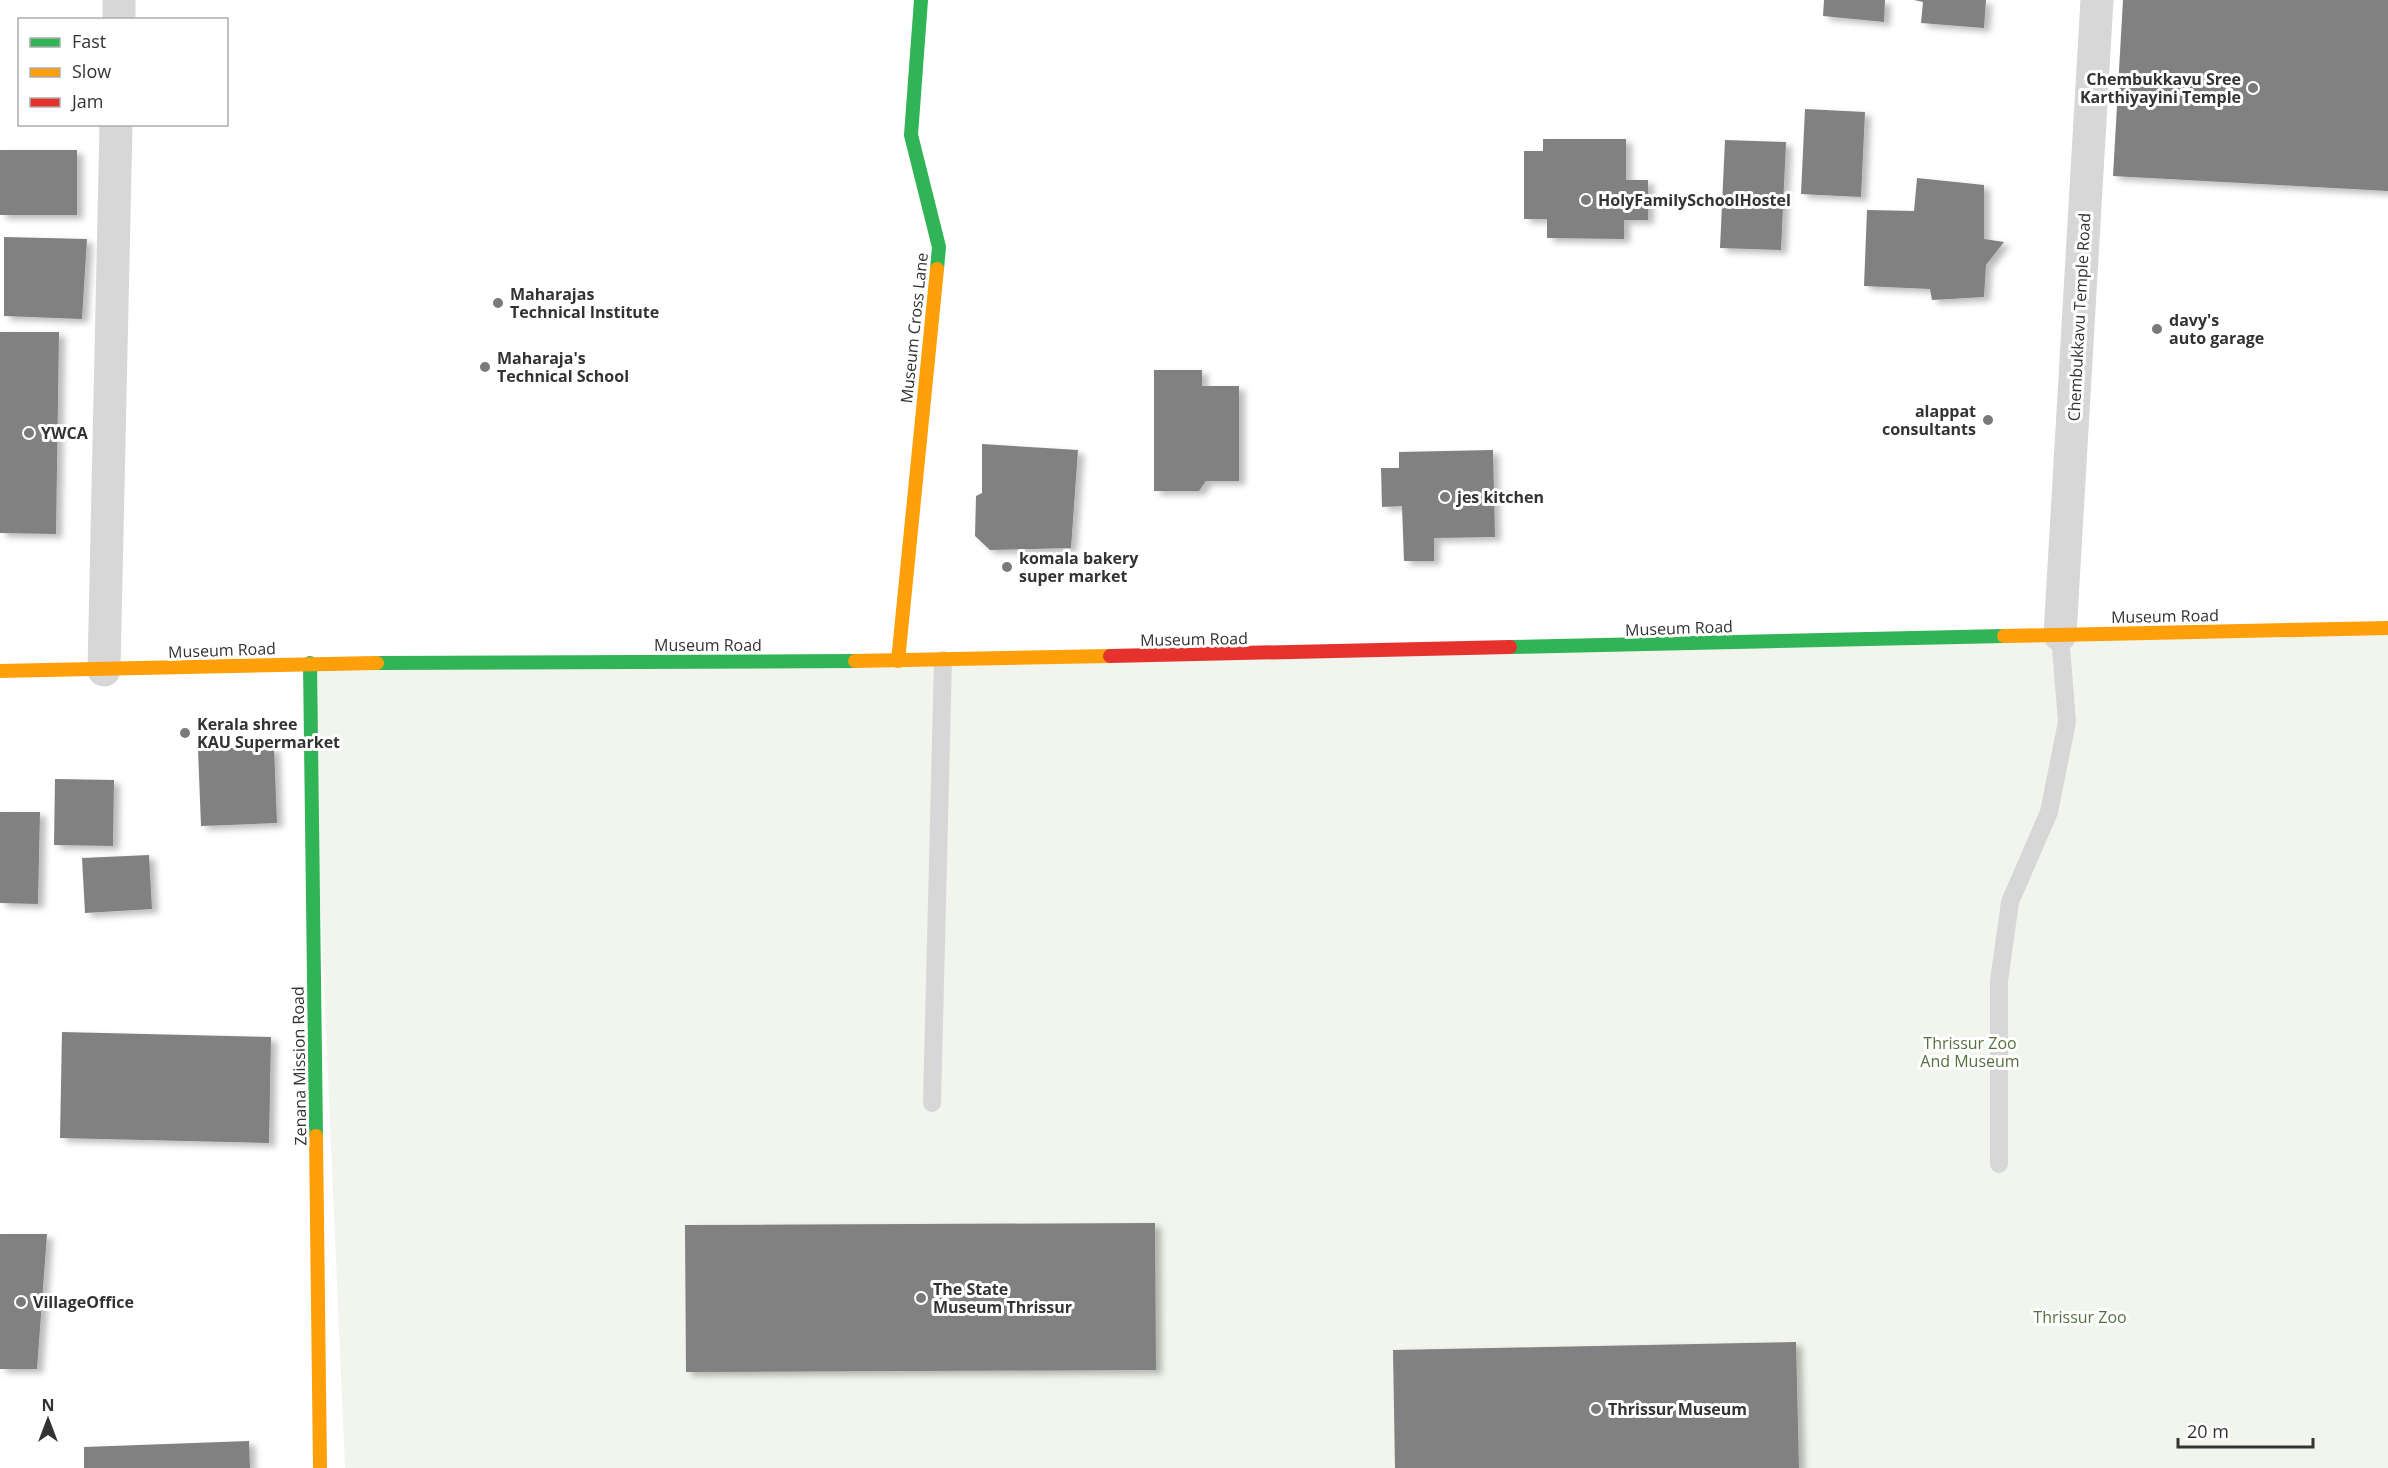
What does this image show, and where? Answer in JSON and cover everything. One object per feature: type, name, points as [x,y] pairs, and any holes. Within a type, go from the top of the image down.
[{"type":"main road","name":"Museum Cross Lane","points":[[898,662],[939,247],[911,135],[921,0]]},
{"type":"main road","name":"Museum Road","points":[[0,671],[310,663],[898,662],[2388,628]]},
{"type":"main road","name":"Zenana Mission Road","points":[[310,663],[320,1468]]},
{"type":"street","points":[[118,18],[119,0]]},
{"type":"street","name":"Chembukkavu Temple Road","points":[[2060,635],[2097,0]]},
{"type":"street","points":[[104,670],[116,126]]},
{"type":"lane","points":[[1999,1164],[1999,981],[2010,902],[2049,812],[2067,722],[2060,635]]},
{"type":"lane","points":[[932,1103],[943,660]]},
{"type":"green space","name":"Thrissur Zoo And Museum","points":[[2388,628],[2388,1468],[345,1468],[310,663]]},
{"type":"building","points":[[1824,0],[1885,0],[1884,22],[1823,16]]},
{"type":"building","points":[[1914,0],[1986,0],[1984,28],[1921,23],[1923,2]]},
{"type":"building","name":"Chembukkavu Sree Karthiyayini Temple","points":[[2123,0],[2388,0],[2388,191],[2113,176]]},
{"type":"building","points":[[1805,109],[1865,112],[1861,197],[1801,194]]},
{"type":"building","name":"HolyFamilySchoolHostel","points":[[1543,139],[1626,139],[1626,180],[1648,180],[1648,220],[1624,220],[1624,239],[1547,238],[1547,219],[1524,219],[1524,151],[1543,151]]},
{"type":"building","points":[[1725,140],[1786,142],[1781,250],[1720,248]]},
{"type":"building","points":[[0,150],[77,150],[77,215],[0,215]]},
{"type":"building","points":[[1917,178],[1984,185],[1984,239],[2004,242],[1986,265],[1984,297],[1932,300],[1930,289],[1864,286],[1867,210],[1914,211]]},
{"type":"building","points":[[4,237],[87,239],[82,319],[4,316]]},
{"type":"building","name":"YWCA","points":[[0,332],[59,332],[56,534],[0,533]]},
{"type":"building","points":[[1154,370],[1202,370],[1202,386],[1239,386],[1239,481],[1206,481],[1199,491],[1154,491]]},
{"type":"building","points":[[982,444],[1078,450],[1071,548],[990,550],[975,536],[976,496],[982,493]]},
{"type":"building","points":[[1493,450],[1495,537],[1434,538],[1434,561],[1404,561],[1402,506],[1382,507],[1381,468],[1399,468],[1399,452]]},
{"type":"building","points":[[274,747],[277,823],[201,826],[198,749]]},
{"type":"building","points":[[55,779],[114,780],[113,846],[54,845]]},
{"type":"building","points":[[0,812],[40,812],[38,904],[0,903]]},
{"type":"building","points":[[149,855],[152,909],[85,913],[82,858]]},
{"type":"building","points":[[62,1032],[271,1037],[269,1143],[60,1138]]},
{"type":"building","name":"The State Museum Thrissur","points":[[1155,1223],[1156,1370],[686,1372],[685,1225]]},
{"type":"building","name":"VillageOffice","points":[[0,1234],[47,1234],[37,1369],[0,1369]]},
{"type":"building","name":"Thrissur Museum","points":[[1796,1342],[1799,1468],[1395,1468],[1393,1350]]},
{"type":"building","points":[[249,1441],[250,1468],[84,1468],[84,1447]]},
{"type":"traffic: fast","points":[[921,0],[911,135],[939,247],[937,269]]},
{"type":"traffic: fast","points":[[1510,647],[2004,636]]},
{"type":"traffic: fast","points":[[377,663],[855,661]]},
{"type":"traffic: fast","points":[[310,663],[316,1136]]},
{"type":"traffic: slow","points":[[898,661],[937,269]]},
{"type":"traffic: slow","points":[[2004,636],[2388,628]]},
{"type":"traffic: slow","points":[[855,661],[1110,656]]},
{"type":"traffic: slow","points":[[0,671],[377,663]]},
{"type":"traffic: slow","points":[[316,1136],[320,1468]]},
{"type":"traffic: jam","points":[[1110,656],[1510,647]]},
{"type":"place","name":"Chembukkavu Sree Karthiyayini Temple","points":[[2253,88]]},
{"type":"place","name":"HolyFamilySchoolHostel","points":[[1586,200]]},
{"type":"place","name":"Maharajas Technical Institute","points":[[498,303]]},
{"type":"place","name":"davy's auto garage","points":[[2157,329]]},
{"type":"place","name":"Maharaja's Technical School","points":[[485,367]]},
{"type":"place","name":"alappat consultants","points":[[1988,420]]},
{"type":"place","name":"YWCA","points":[[29,433]]},
{"type":"place","name":"jes kitchen","points":[[1445,497]]},
{"type":"place","name":"komala bakery super market","points":[[1007,567]]},
{"type":"place","name":"Kerala shree KAU Supermarket","points":[[185,733]]},
{"type":"place","name":"The State Museum Thrissur","points":[[921,1298]]},
{"type":"place","name":"VillageOffice","points":[[21,1302]]},
{"type":"place","name":"Thrissur Museum","points":[[1596,1409]]},
{"type":"park label","name":"Thrissur Zoo","points":[[2080,1317]]}]
